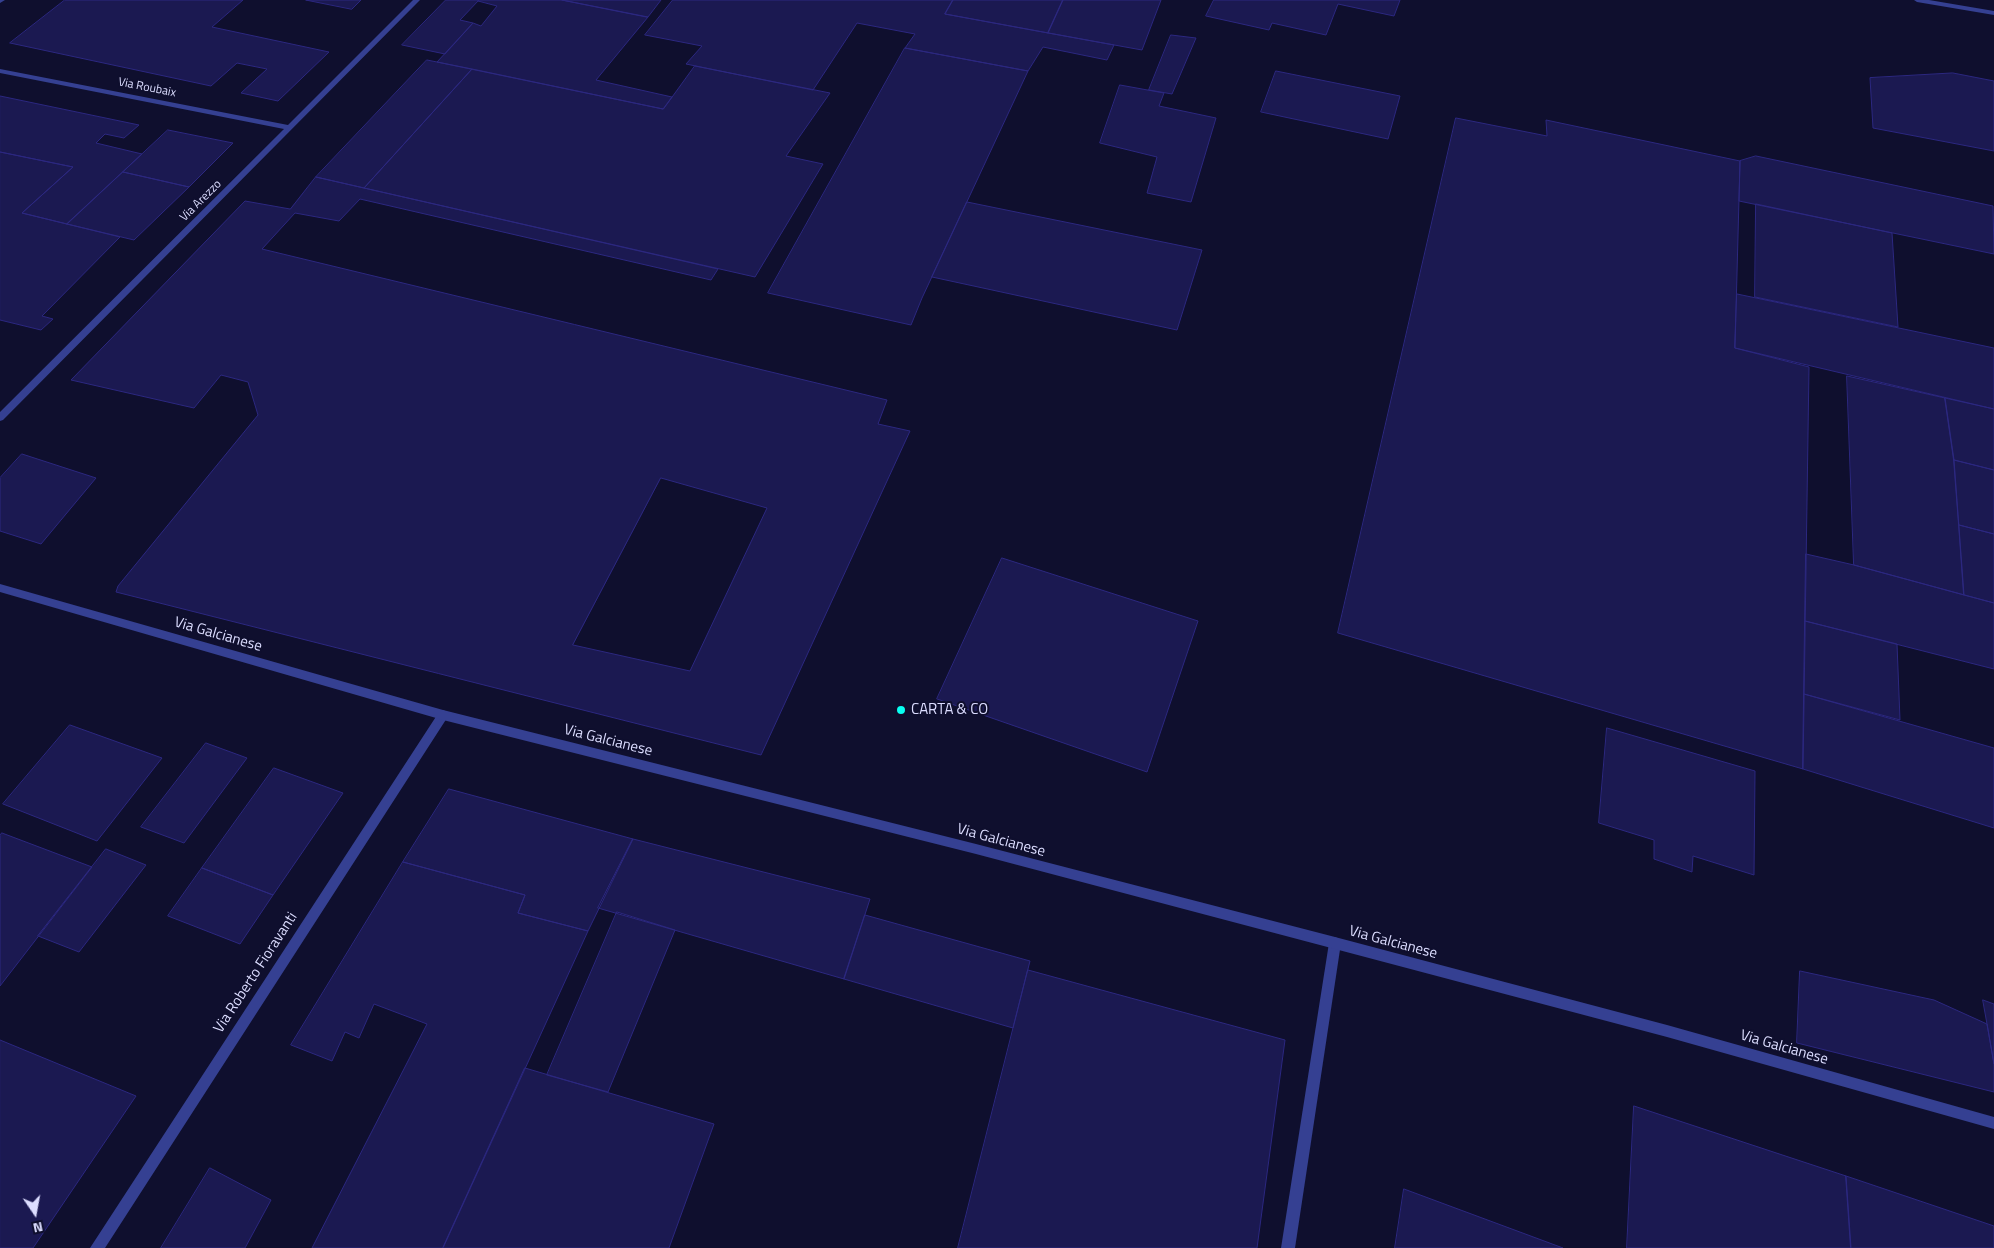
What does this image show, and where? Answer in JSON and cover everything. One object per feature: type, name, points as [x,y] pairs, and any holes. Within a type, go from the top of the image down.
[{"type":"street","name":"Via Arezzo","points":[[0,418],[417,0]]},
{"type":"street","points":[[1917,0],[1994,13]]},
{"type":"street","name":"Via Roubaix","points":[[0,71],[290,128]]},
{"type":"street","name":"Via Galcianese","points":[[0,588],[443,715],[976,849],[1666,1031],[1994,1123]]},
{"type":"street","name":"Via Roberto Fioravanti","points":[[97,1248],[443,715]]},
{"type":"street","points":[[1288,1248],[1335,944]]},
{"type":"building","points":[[65,0],[243,0],[212,27],[329,52],[278,101],[241,93],[267,69],[237,63],[211,86],[10,43]]},
{"type":"building","points":[[306,0],[361,0],[352,9]]},
{"type":"building","points":[[446,0],[479,0],[460,20],[473,23],[445,54],[402,45]]},
{"type":"building","points":[[479,0],[562,0],[648,17],[596,80],[672,97],[663,109],[437,62],[473,23],[481,26],[497,6]]},
{"type":"building","points":[[562,0],[661,0],[648,17]]},
{"type":"building","points":[[673,0],[953,0],[945,14],[1114,45],[1107,60],[1043,47],[1028,71],[905,48],[915,34],[857,23],[813,90],[686,64],[702,46],[645,35]]},
{"type":"building","points":[[953,0],[1063,0],[1048,33],[945,14]]},
{"type":"building","points":[[1063,0],[1161,0],[1142,50],[1048,33]]},
{"type":"building","points":[[1214,0],[1400,0],[1394,16],[1338,4],[1326,35],[1272,23],[1269,30],[1206,16]]},
{"type":"building","points":[[1171,35],[1196,38],[1172,94],[1149,90]]},
{"type":"building","points":[[905,48],[1028,71],[911,325],[768,293]]},
{"type":"building","points":[[427,60],[472,69],[364,188],[316,177]]},
{"type":"building","points":[[695,66],[830,93],[786,156],[823,164],[755,277],[364,188],[472,69],[663,109]]},
{"type":"building","points":[[1276,71],[1400,96],[1388,139],[1261,112]]},
{"type":"building","points":[[1953,73],[1994,81],[1994,151],[1873,128],[1870,78]]},
{"type":"building","points":[[1120,85],[1164,93],[1159,106],[1216,118],[1191,202],[1147,193],[1157,157],[1100,143]]},
{"type":"building","points":[[0,96],[139,125],[124,138],[105,134],[96,143],[142,154],[67,224],[22,213],[73,167],[0,152]]},
{"type":"building","points":[[1456,118],[1547,136],[1546,120],[1740,161],[1735,348],[1809,367],[1803,769],[1338,633]]},
{"type":"building","points":[[168,130],[233,143],[189,187],[123,172]]},
{"type":"building","points":[[0,152],[73,167],[22,213],[120,237],[42,316],[53,319],[41,330],[0,320]]},
{"type":"building","points":[[1756,156],[1993,206],[1994,254],[1739,201],[1740,161]]},
{"type":"building","points":[[123,172],[189,187],[134,240],[67,224]]},
{"type":"building","points":[[316,177],[718,269],[711,280],[360,199],[339,221],[295,213],[262,249],[887,400],[878,424],[910,431],[761,755],[116,592],[118,586],[258,415],[248,382],[221,375],[194,408],[71,380],[245,201],[290,209]],"holes":[[[661,478],[767,508],[690,671],[573,645]]]},
{"type":"building","points":[[967,202],[1202,250],[1177,330],[932,277]]},
{"type":"building","points":[[1756,204],[1892,233],[1898,327],[1755,297]]},
{"type":"building","points":[[1737,294],[1994,348],[1994,409],[1735,348]]},
{"type":"building","points":[[1847,376],[1945,398],[1954,460],[1964,595],[1854,565]]},
{"type":"building","points":[[1945,398],[1994,409],[1994,470],[1954,460]]},
{"type":"building","points":[[22,454],[96,478],[41,544],[0,531],[0,478]]},
{"type":"building","points":[[1954,460],[1994,470],[1994,534],[1959,525]]},
{"type":"building","points":[[1959,525],[1994,534],[1994,603],[1964,595]]},
{"type":"building","points":[[1806,554],[1994,603],[1994,669],[1805,621]]},
{"type":"building","points":[[1002,558],[1198,621],[1147,772],[937,699]]},
{"type":"building","points":[[1805,621],[1897,644],[1900,720],[1804,694]]},
{"type":"building","points":[[1804,694],[1994,748],[1994,828],[1803,769]]},
{"type":"building","points":[[70,725],[162,758],[97,841],[3,804]]},
{"type":"building","points":[[1607,728],[1755,771],[1754,875],[1693,856],[1692,872],[1654,859],[1654,840],[1599,823]]},
{"type":"building","points":[[206,743],[247,758],[184,843],[141,827]]},
{"type":"building","points":[[274,768],[343,793],[273,895],[202,868]]},
{"type":"building","points":[[449,789],[633,839],[588,931],[518,913],[525,895],[403,862]]},
{"type":"building","points":[[2,833],[92,867],[0,986],[0,836]]},
{"type":"building","points":[[633,839],[870,899],[844,979],[598,908]]},
{"type":"building","points":[[106,849],[146,865],[79,952],[38,936]]},
{"type":"building","points":[[403,862],[525,895],[518,913],[588,931],[443,1248],[312,1248],[427,1024],[374,1004],[359,1038],[345,1032],[332,1061],[291,1045]]},
{"type":"building","points":[[202,868],[273,895],[240,944],[168,916]]},
{"type":"building","points":[[617,912],[675,930],[608,1092],[547,1075]]},
{"type":"building","points":[[865,915],[1030,961],[1013,1028],[844,979]]},
{"type":"building","points":[[1028,970],[1285,1040],[1257,1248],[958,1248]]},
{"type":"building","points":[[1800,971],[1934,1000],[1987,1024],[1994,1064],[1994,1092],[1797,1043]]},
{"type":"building","points":[[1983,1000],[1994,1004],[1994,1064],[1987,1024]]},
{"type":"building","points":[[0,1040],[136,1096],[33,1248],[0,1248]]},
{"type":"building","points":[[525,1068],[714,1124],[669,1248],[443,1248]]},
{"type":"building","points":[[1634,1106],[1846,1176],[1851,1248],[1627,1248]]},
{"type":"building","points":[[210,1168],[271,1200],[245,1248],[161,1248]]},
{"type":"building","points":[[1846,1176],[1994,1226],[1994,1248],[1851,1248]]},
{"type":"building","points":[[1404,1189],[1563,1248],[1395,1248]]},
{"type":"place","name":"CARTA & CO","points":[[901,710]]}]
